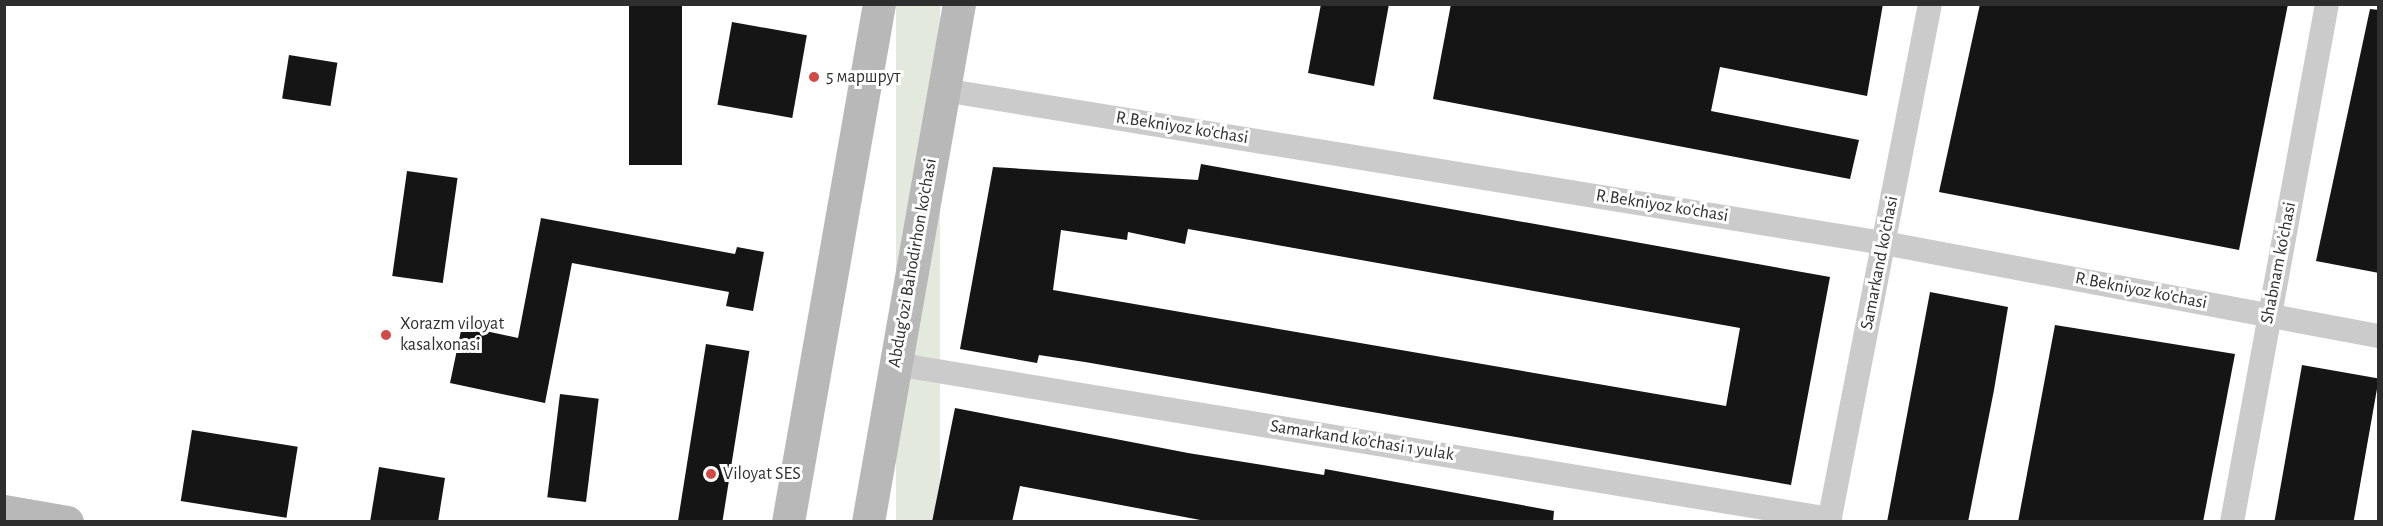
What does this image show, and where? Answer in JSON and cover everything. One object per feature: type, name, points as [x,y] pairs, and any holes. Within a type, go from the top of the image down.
[{"type":"main road","points":[[788,522],[879,4]]},
{"type":"main road","name":"Abdug’ozi Bahodirhon ko’chasi","points":[[868,522],[959,4]]},
{"type":"main road","points":[[4,511],[67,522]]},
{"type":"street","name":"Samarkand ko’chasi","points":[[1829,520],[1930,4]]},
{"type":"street","name":"Shabnam ko’chasi","points":[[2232,522],[2327,4]]},
{"type":"street","name":"R.Bekniyoz ko'chasi","points":[[944,90],[1884,243],[2379,336]]},
{"type":"street","name":"Samarkand ko’chasi 1 yulak","points":[[894,364],[1829,520]]},
{"type":"shaded area","points":[[896,5],[940,5],[940,522],[896,522]]},
{"type":"building","points":[[629,4],[682,4],[682,165],[629,165]]},
{"type":"building","points":[[1321,4],[1389,4],[1374,86],[1308,73]]},
{"type":"building","points":[[1451,4],[1883,4],[1867,96],[1720,67],[1711,111],[1859,140],[1850,179],[1433,99]]},
{"type":"building","points":[[1980,4],[2288,4],[2239,250],[1939,192]]},
{"type":"building","points":[[2370,9],[2379,10],[2379,273],[2316,261]]},
{"type":"building","points":[[732,22],[807,35],[792,118],[717,105]]},
{"type":"building","points":[[289,55],[337,63],[331,106],[282,98]]},
{"type":"building","points":[[1201,164],[1830,277],[1791,485],[1085,362],[1039,355],[1037,363],[960,349],[993,167],[1198,180]],"holes":[[[1188,229],[1740,328],[1726,406],[1053,290],[1061,230],[1127,240],[1128,232],[1185,244]]]},
{"type":"building","points":[[407,171],[458,178],[443,283],[392,276]]},
{"type":"building","points":[[541,218],[735,254],[737,247],[764,252],[753,311],[726,306],[729,292],[572,263],[545,403],[450,383],[462,326],[518,338]]},
{"type":"building","points":[[1930,292],[2008,307],[1994,390],[1968,522],[1887,522]]},
{"type":"building","points":[[2055,325],[2235,354],[2203,522],[2018,522]]},
{"type":"building","points":[[706,344],[749,351],[722,522],[678,522]]},
{"type":"building","points":[[2302,365],[2378,378],[2354,522],[2274,522]]},
{"type":"building","points":[[560,394],[599,399],[586,502],[547,497]]},
{"type":"building","points":[[955,408],[1188,453],[1324,475],[1325,469],[1554,511],[1553,522],[1211,522],[1020,486],[1012,522],[932,522]]},
{"type":"building","points":[[192,430],[298,447],[286,518],[181,501]]},
{"type":"building","points":[[379,467],[445,478],[438,522],[370,522]]},
{"type":"place","name":"5 маршрут","points":[[814,77]]},
{"type":"place","name":"Xorazm viloyat kasalxonasi","points":[[386,335]]},
{"type":"place","name":"Viloyat SES","points":[[711,474]]}]
